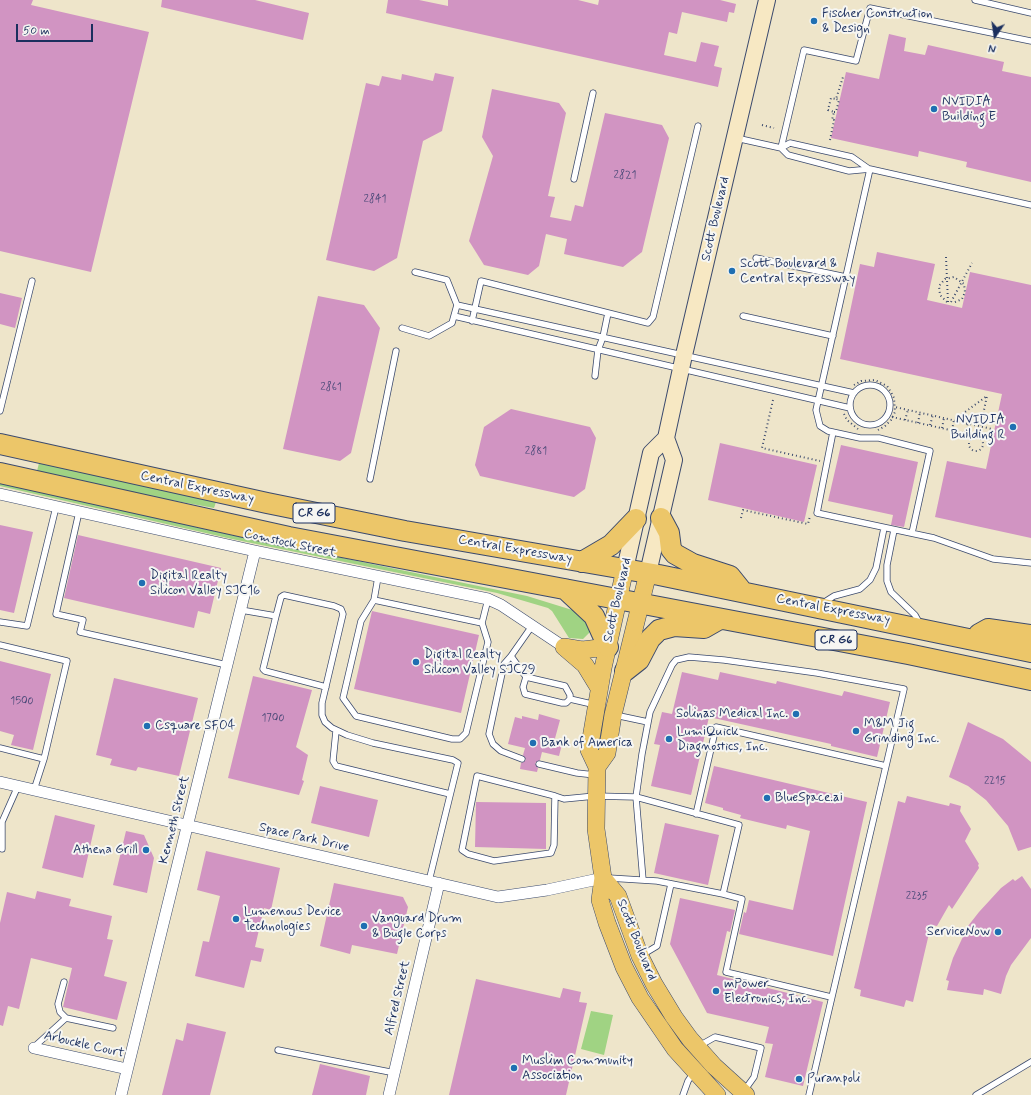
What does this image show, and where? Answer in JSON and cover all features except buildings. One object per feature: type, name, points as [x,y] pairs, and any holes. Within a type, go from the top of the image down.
[{"type":"highway","name":"Central Expressway","points":[[0,444],[332,516],[648,573],[971,638],[1031,652]]},
{"type":"highway","name":"CR G6","points":[[0,473],[239,527],[722,618],[1031,680]]},
{"type":"highway","points":[[660,518],[669,534],[671,549],[675,554],[693,564],[730,576],[743,592]]},
{"type":"highway","points":[[582,562],[611,545],[636,519]]},
{"type":"highway","points":[[565,589],[594,616],[608,647]]},
{"type":"highway","points":[[625,671],[639,660],[650,639],[659,630],[674,626],[704,628],[722,618]]},
{"type":"highway","points":[[971,638],[988,629],[1031,635]]},
{"type":"main road","name":"Scott Boulevard","points":[[717,1095],[694,1072],[652,1017],[624,967],[600,900],[603,878],[596,829],[595,796],[597,771],[607,753],[613,715],[625,671],[674,460],[666,438],[682,362],[767,0]]},
{"type":"main road","name":"Scott Boulevard","points":[[597,771],[588,750],[599,688],[651,453],[666,438]]},
{"type":"main road","points":[[564,647],[582,650],[608,647]]},
{"type":"main road","points":[[564,647],[585,666],[599,688]]},
{"type":"main road","name":"Scott Boulevard","points":[[603,878],[618,896],[640,956],[654,984],[674,1017],[697,1047],[744,1094]]},
{"type":"street","name":"Comstock Street","points":[[0,494],[255,551],[488,599],[501,605],[564,647]]},
{"type":"street","name":"Kenneth Street","points":[[121,1095],[255,551]]},
{"type":"street","name":"Space Park Drive","points":[[0,782],[498,897],[547,890],[603,878]]},
{"type":"street","name":"Alfred Street","points":[[389,1095],[395,1073],[434,882]]},
{"type":"street","name":"Arbuckle Court","points":[[34,1048],[128,1069]]},
{"type":"lane","points":[[976,0],[1031,12]]},
{"type":"lane","points":[[781,148],[804,50],[856,61],[870,8],[1031,41]]},
{"type":"lane","points":[[574,179],[593,93]]},
{"type":"lane","points":[[472,320],[481,281],[648,324],[653,317],[698,126]]},
{"type":"lane","points":[[735,138],[781,148],[788,156],[849,171],[870,169],[1031,205]]},
{"type":"lane","points":[[781,148],[790,143],[852,157],[870,169]]},
{"type":"lane","points":[[870,169],[816,410],[820,426],[833,432],[860,438],[879,438],[930,451],[912,533]]},
{"type":"lane","points":[[756,258],[846,277]]},
{"type":"lane","points":[[402,328],[429,336],[452,323],[457,305],[447,280],[415,272]]},
{"type":"lane","points":[[0,409],[32,281]]},
{"type":"lane","points":[[457,305],[603,337],[682,362],[818,401],[850,408]]},
{"type":"lane","points":[[595,376],[598,350],[603,337],[608,313]]},
{"type":"lane","points":[[454,316],[598,350],[682,362],[821,386],[847,392],[854,393],[865,386],[879,387],[888,397],[890,411],[882,422],[869,426],[856,420],[850,408],[854,393]]},
{"type":"lane","points":[[743,316],[832,336]]},
{"type":"lane","points":[[370,479],[396,350]]},
{"type":"lane","points":[[833,432],[817,513],[934,538],[993,559],[1019,563],[1031,563]]},
{"type":"lane","points":[[0,622],[27,626],[56,507]]},
{"type":"lane","points":[[79,512],[56,614],[83,620],[80,632],[228,665]]},
{"type":"lane","points":[[818,607],[834,596],[860,589],[870,580],[876,568],[884,528]]},
{"type":"lane","points":[[894,530],[887,565],[887,581],[891,592],[916,615],[921,628]]},
{"type":"lane","points":[[378,577],[374,600],[361,621],[344,698],[356,716],[452,739],[460,739],[466,733],[488,642],[482,623],[488,599]]},
{"type":"lane","points":[[326,687],[265,671],[263,669],[281,597],[284,595],[334,606],[341,609],[343,614],[326,687],[322,703],[322,715],[325,722],[336,730],[374,743],[453,760],[458,763],[450,794],[434,882]]},
{"type":"lane","points":[[374,600],[482,623]]},
{"type":"lane","points":[[241,610],[276,616]]},
{"type":"lane","points":[[522,759],[501,751],[493,744],[489,734],[504,664],[532,626]]},
{"type":"lane","points":[[0,645],[67,661],[44,759],[34,790]]},
{"type":"lane","points":[[511,656],[526,677],[565,686],[570,695],[570,699]]},
{"type":"lane","points":[[643,880],[636,797],[648,722],[653,707],[672,665],[682,658],[724,660],[852,679],[904,689],[809,1095]]},
{"type":"lane","points":[[526,677],[523,687],[525,694],[562,703],[566,703],[570,699]]},
{"type":"lane","points":[[570,699],[596,705]]},
{"type":"lane","points":[[613,715],[648,722]]},
{"type":"lane","points":[[696,814],[716,727],[886,766]]},
{"type":"lane","points":[[336,730],[333,761],[336,766],[450,794]]},
{"type":"lane","points":[[0,748],[44,759]]},
{"type":"lane","points":[[539,764],[577,773],[597,771]]},
{"type":"lane","points":[[555,796],[554,845],[551,853],[494,861],[468,854],[462,850],[477,776],[555,796],[564,799],[595,796],[636,797],[739,825],[723,894]]},
{"type":"lane","points":[[2,849],[2,822],[18,786]]},
{"type":"lane","points":[[603,878],[643,880],[671,884],[742,899],[726,972],[831,997]]},
{"type":"lane","points":[[640,956],[657,946],[671,884]]},
{"type":"lane","points":[[64,982],[58,1004],[60,1012],[66,1018],[113,1028]]},
{"type":"lane","points":[[34,1048],[66,1018]]},
{"type":"lane","points":[[697,1047],[714,1037],[761,1048],[754,1077],[744,1094]]},
{"type":"lane","points":[[278,1050],[395,1073]]},
{"type":"lane","points":[[976,1095],[1031,1062]]},
{"type":"lane","points":[[682,1095],[694,1072]]},
{"type":"path","points":[[830,140],[834,120],[832,120],[834,112],[836,112],[838,100],[836,99],[843,77]]},
{"type":"path","points":[[834,112],[828,110],[831,98],[836,99]]},
{"type":"path","points":[[762,125],[774,128]]},
{"type":"path","points":[[946,257],[947,278],[951,303]]},
{"type":"path","points":[[951,303],[972,263]]},
{"type":"path","points":[[944,304],[951,303],[958,302],[964,296],[965,288],[962,282],[954,277],[947,278],[942,282],[939,290],[942,299],[951,303]]},
{"type":"path","points":[[847,392],[855,384],[861,381],[875,380],[887,386],[891,392],[895,407],[892,417],[886,426],[874,431]]},
{"type":"path","points":[[952,430],[954,420],[987,396],[978,437],[982,442],[982,446],[976,451],[970,448],[969,444],[973,438],[978,437]]},
{"type":"path","points":[[773,400],[762,448],[822,461]]},
{"type":"path","points":[[843,407],[847,420],[853,427],[861,431]]},
{"type":"path","points":[[892,417],[990,439],[992,428],[895,407]]},
{"type":"path","points":[[905,420],[908,410]]},
{"type":"path","points":[[918,423],[920,412]]},
{"type":"path","points":[[930,426],[933,415]]},
{"type":"path","points":[[942,428],[944,418]]},
{"type":"path","points":[[965,433],[968,423]]},
{"type":"path","points":[[741,518],[743,510],[808,524],[812,510]]},
{"type":"green space","points":[[39,463],[216,502],[214,508],[143,495],[37,471]]},
{"type":"green space","points":[[0,483],[231,535],[527,596],[582,613],[590,628],[590,632],[583,639],[569,638],[552,611],[548,608],[497,593],[232,539],[0,486]]},
{"type":"green space","points":[[591,1011],[613,1015],[604,1055],[581,1049]]},
{"type":"place","name":"Fischer Construction & Design","points":[[814,21]]},
{"type":"place","name":"NVIDIA Building E","points":[[934,109]]},
{"type":"place","name":"Scott Boulevard & Central Expressway","points":[[732,271]]},
{"type":"place","name":"NVIDIA Building R","points":[[1013,427]]},
{"type":"place","name":"Digital Realty Silicon Valley SJC16","points":[[142,583]]},
{"type":"place","name":"Digital Realty Silicon Valley SJC29","points":[[416,662]]},
{"type":"place","name":"Solinas Medical Inc.","points":[[796,714]]},
{"type":"place","name":"Csquare SFO4","points":[[147,726]]},
{"type":"place","name":"M&M Jig Grinding Inc.","points":[[856,731]]},
{"type":"place","name":"LumiQuick Diagnostics, Inc.","points":[[669,739]]},
{"type":"place","name":"Bank of America","points":[[533,743]]},
{"type":"place","name":"BlueSpace.ai","points":[[767,798]]},
{"type":"place","name":"Athena Grill","points":[[146,850]]},
{"type":"place","name":"Lumenous Device Technologies","points":[[236,919]]},
{"type":"place","name":"Vanguard Drum & Bugle Corps","points":[[364,926]]},
{"type":"place","name":"ServiceNow","points":[[998,932]]},
{"type":"place","name":"mPower Electronics, Inc.","points":[[716,991]]},
{"type":"place","name":"Muslim Community Association","points":[[514,1068]]},
{"type":"place","name":"Puranpoli","points":[[799,1079]]}]
